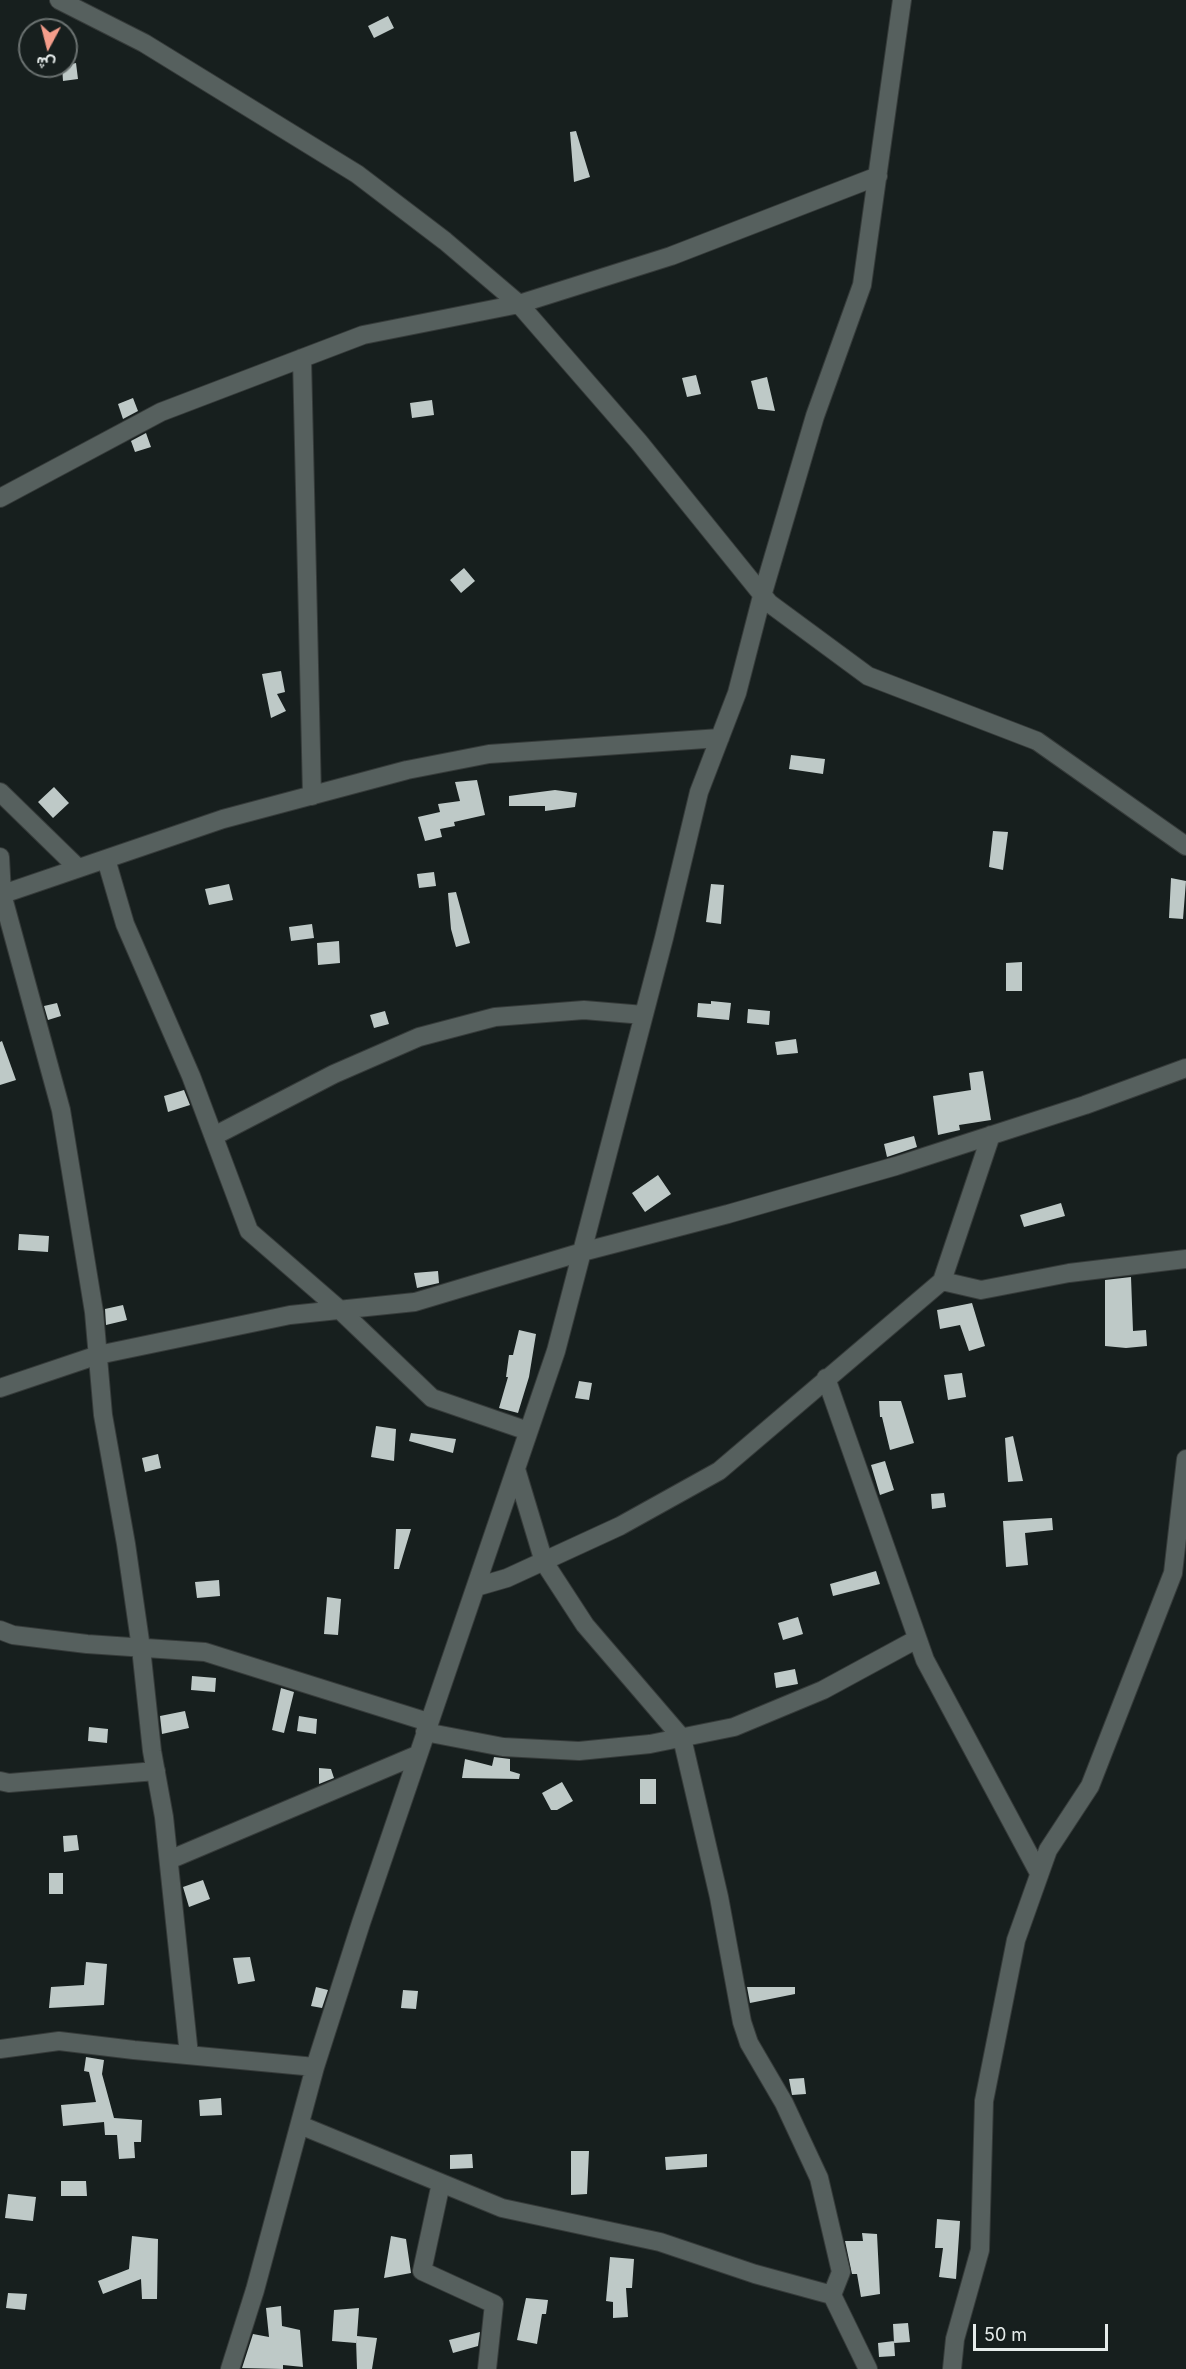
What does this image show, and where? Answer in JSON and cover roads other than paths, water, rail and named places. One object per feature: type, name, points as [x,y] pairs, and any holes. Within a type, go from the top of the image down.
[{"type":"street","points":[[59,0],[144,43],[357,174],[445,241],[519,304],[639,442],[768,603],[868,676],[1037,741],[1186,846]]},
{"type":"street","points":[[230,2369],[255,2290],[315,2067],[417,1755],[556,1351],[644,1015],[699,792],[737,693],[762,596],[815,416],[862,285],[902,0]]},
{"type":"street","points":[[0,498],[161,412],[363,335],[519,304],[671,256],[878,176]]},
{"type":"street","points":[[302,358],[312,796]]},
{"type":"street","points":[[1,894],[223,819],[407,770],[489,754],[720,738]]},
{"type":"street","points":[[0,792],[78,868]]},
{"type":"street","points":[[0,857],[1,894],[61,1110],[94,1312],[103,1415],[126,1544],[169,1860],[189,2055]]},
{"type":"street","points":[[106,859],[125,924],[191,1076],[249,1231],[340,1310],[432,1398],[528,1431]]},
{"type":"street","points":[[214,1136],[334,1074],[419,1037],[495,1017],[584,1010],[644,1015]]},
{"type":"street","points":[[0,1388],[98,1355],[290,1315],[416,1302],[582,1252],[862,1176],[1085,1105],[1186,1068]]},
{"type":"street","points":[[476,1587],[507,1578],[620,1526],[718,1472],[942,1281],[991,1135]]},
{"type":"street","points":[[942,1281],[981,1290],[1069,1274],[1186,1259]]},
{"type":"street","points":[[826,1378],[924,1660],[1039,1873]]},
{"type":"street","points":[[952,2369],[955,2339],[980,2250],[984,2101],[1016,1940],[1048,1850],[1090,1786],[1173,1573],[1186,1459]]},
{"type":"street","points":[[516,1468],[544,1562],[585,1625],[682,1738],[719,1898],[742,2022],[749,2043],[784,2103],[819,2178],[841,2272],[832,2295],[868,2369]]},
{"type":"street","points":[[0,1630],[13,1635],[205,1652],[427,1727],[503,1747],[579,1751],[650,1744],[734,1727],[823,1690],[917,1639]]},
{"type":"street","points":[[169,1860],[417,1755]]},
{"type":"street","points":[[0,1781],[156,1771]]},
{"type":"street","points":[[0,2049],[59,2041],[315,2067]]},
{"type":"street","points":[[300,2125],[501,2208],[660,2242],[755,2274],[832,2295]]},
{"type":"street","points":[[441,2183],[422,2271],[494,2304],[487,2369]]}]
